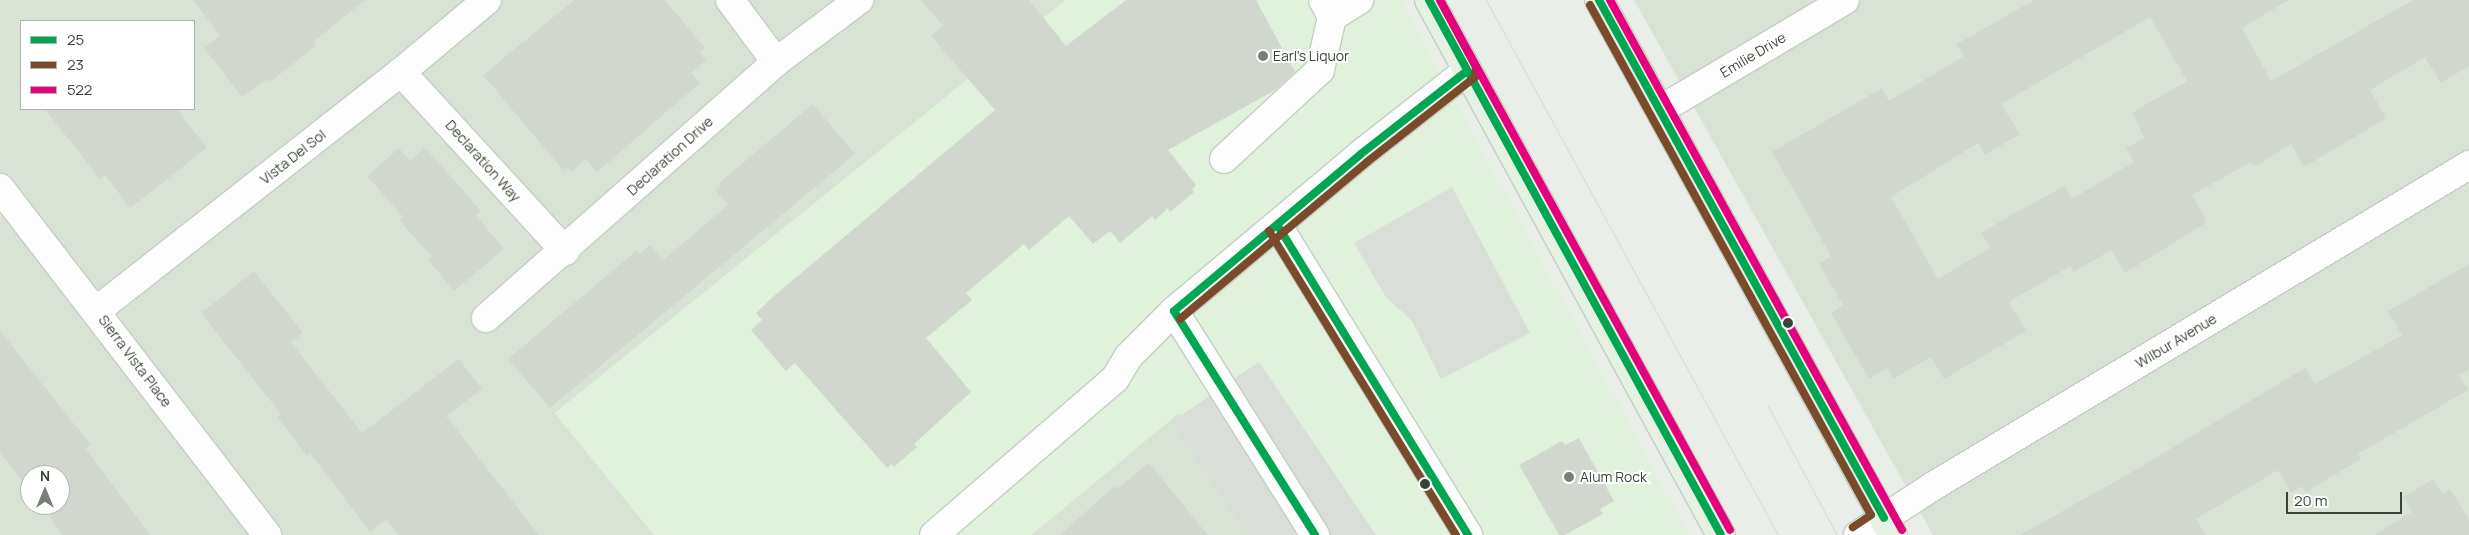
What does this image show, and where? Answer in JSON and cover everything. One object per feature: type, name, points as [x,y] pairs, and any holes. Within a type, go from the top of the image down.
[{"type":"main road","points":[[1429,0],[1721,535]]},
{"type":"main road","points":[[1599,0],[1889,526]]},
{"type":"street","name":"Vista Del Sol","points":[[96,311],[401,72],[487,0]]},
{"type":"street","points":[[730,0],[776,62]]},
{"type":"street","name":"Declaration Drive","points":[[486,318],[776,62],[859,0]]},
{"type":"street","points":[[1224,159],[1320,70],[1328,8],[1359,0]]},
{"type":"street","name":"Emilie Drive","points":[[1660,110],[1845,0]]},
{"type":"street","name":"Declaration Way","points":[[401,72],[564,251]]},
{"type":"street","points":[[934,535],[1115,379],[1128,357],[1174,311],[1278,226],[1361,154],[1467,72]]},
{"type":"street","name":"Wilbur Avenue","points":[[1858,535],[1889,526],[2469,165]]},
{"type":"street","name":"Sierra Vista Place","points":[[0,188],[267,535]]},
{"type":"street","points":[[1278,226],[1468,535]]},
{"type":"street","points":[[1174,311],[1315,535]]},
{"type":"shaded area","points":[[0,0],[1066,0],[555,413],[654,535],[0,535]]},
{"type":"shaded area","points":[[1066,0],[1401,0],[1689,535],[1254,535],[1179,413],[1031,535],[654,535],[555,413]]},
{"type":"shaded area","points":[[1634,0],[2469,0],[2469,535],[1933,535]]},
{"type":"shaded area","points":[[1452,187],[1530,333],[1441,379],[1412,321],[1386,297],[1354,243]]},
{"type":"shaded area","points":[[1259,362],[1376,535],[1248,535],[1171,422]]},
{"type":"shaded area","points":[[1179,413],[1254,535],[1031,535]]},
{"type":"building","points":[[193,0],[365,0],[313,42],[316,46],[270,82],[267,79],[242,97],[204,48],[220,35]]},
{"type":"building","points":[[574,0],[665,0],[705,48],[700,52],[706,60],[691,73],[700,83],[597,172],[586,159],[571,172],[567,167],[563,170],[483,75]]},
{"type":"building","points":[[921,0],[1029,0],[1066,46],[1126,0],[1256,0],[1295,72],[1275,90],[1168,150],[1196,185],[1192,189],[1194,192],[1170,212],[1168,208],[1155,220],[1152,216],[1120,243],[1110,231],[1093,244],[1069,216],[1029,250],[1024,244],[966,293],[972,300],[926,338],[971,392],[914,444],[917,447],[894,467],[892,464],[887,468],[795,363],[786,371],[751,330],[762,320],[756,313],[774,296],[995,110],[931,36],[943,26]]},
{"type":"building","points":[[2034,0],[2289,0],[2242,28],[2271,81],[2413,0],[2469,0],[2469,66],[2441,83],[2425,57],[2370,90],[2386,118],[2304,167],[2291,144],[2254,167],[2251,162],[2192,195],[2207,222],[2125,273],[2111,250],[2074,272],[2070,266],[2009,302],[2026,331],[1944,379],[1931,357],[1893,379],[1887,368],[1869,379],[1831,313],[1843,305],[1819,264],[1831,256],[1772,152],[1882,88],[1889,101],[1964,56],[1957,44]],"holes":[[[2150,17],[2187,81],[2133,112],[2144,138],[2126,148],[2134,162],[2072,199],[2064,186],[2011,215],[1981,233],[1990,248],[1938,279],[1891,197],[1978,143],[1985,155],[2020,134],[2001,104]]]},
{"type":"building","points":[[813,104],[855,154],[550,408],[508,359],[637,250],[640,254],[650,245],[663,260],[728,205],[715,190],[720,186],[719,183]]},
{"type":"building","points":[[46,110],[178,110],[207,148],[130,208],[105,175],[100,179]]},
{"type":"building","points":[[399,148],[410,161],[424,148],[429,152],[471,199],[480,211],[476,215],[504,249],[454,291],[428,260],[432,257],[399,220],[403,217],[367,176]]},
{"type":"building","points":[[2469,264],[2469,369],[2459,375],[2468,390],[2358,454],[2361,459],[2306,492],[2302,486],[2291,493],[2278,470],[2196,519],[2206,535],[2020,535],[2132,472],[2305,368],[2315,384],[2402,335],[2388,311]]},
{"type":"building","points":[[254,271],[303,333],[291,342],[362,433],[459,359],[482,389],[446,416],[539,535],[398,535],[386,520],[370,532],[310,453],[307,456],[277,417],[281,414],[201,313]]},
{"type":"building","points":[[0,331],[91,445],[86,449],[150,535],[62,535],[49,515],[70,515],[70,465],[20,465],[20,478],[0,453]]},
{"type":"building","points":[[1579,438],[1614,501],[1600,509],[1603,514],[1565,535],[1559,535],[1519,465],[1562,441],[1565,445]]},
{"type":"building","points":[[1149,463],[1208,535],[1060,535],[1114,486],[1117,489]]},
{"type":"building","points":[[2433,479],[2443,494],[2450,489],[2469,519],[2469,535],[2374,535],[2412,512],[2403,497]]},
{"type":"tram line","points":[[1486,0],[1778,535]]},
{"type":"tram line","points":[[1768,406],[1837,535]]},
{"type":"transit line","name":"25","points":[[1429,0],[1721,535]]},
{"type":"transit line","name":"23","points":[[1180,319],[1367,162],[1475,77],[1476,67],[1440,0]]},
{"type":"transit line","name":"522","points":[[1440,0],[1730,530]]},
{"type":"transit line","name":"25","points":[[1599,0],[1884,518]]},
{"type":"transit line","name":"522","points":[[1610,0],[1902,530]]},
{"type":"transit line","name":"23","points":[[1590,5],[1871,515],[1853,527]]},
{"type":"transit line","name":"25","points":[[1174,311],[1361,154],[1467,71]]},
{"type":"transit line","name":"25","points":[[1278,226],[1468,535]]},
{"type":"transit line","name":"23","points":[[1269,231],[1456,535]]},
{"type":"transit line","name":"25","points":[[1174,311],[1315,535]]},
{"type":"place","name":"Earl's Liquor","points":[[1263,56]]},
{"type":"place","name":"Alum Rock","points":[[1569,477]]}]
